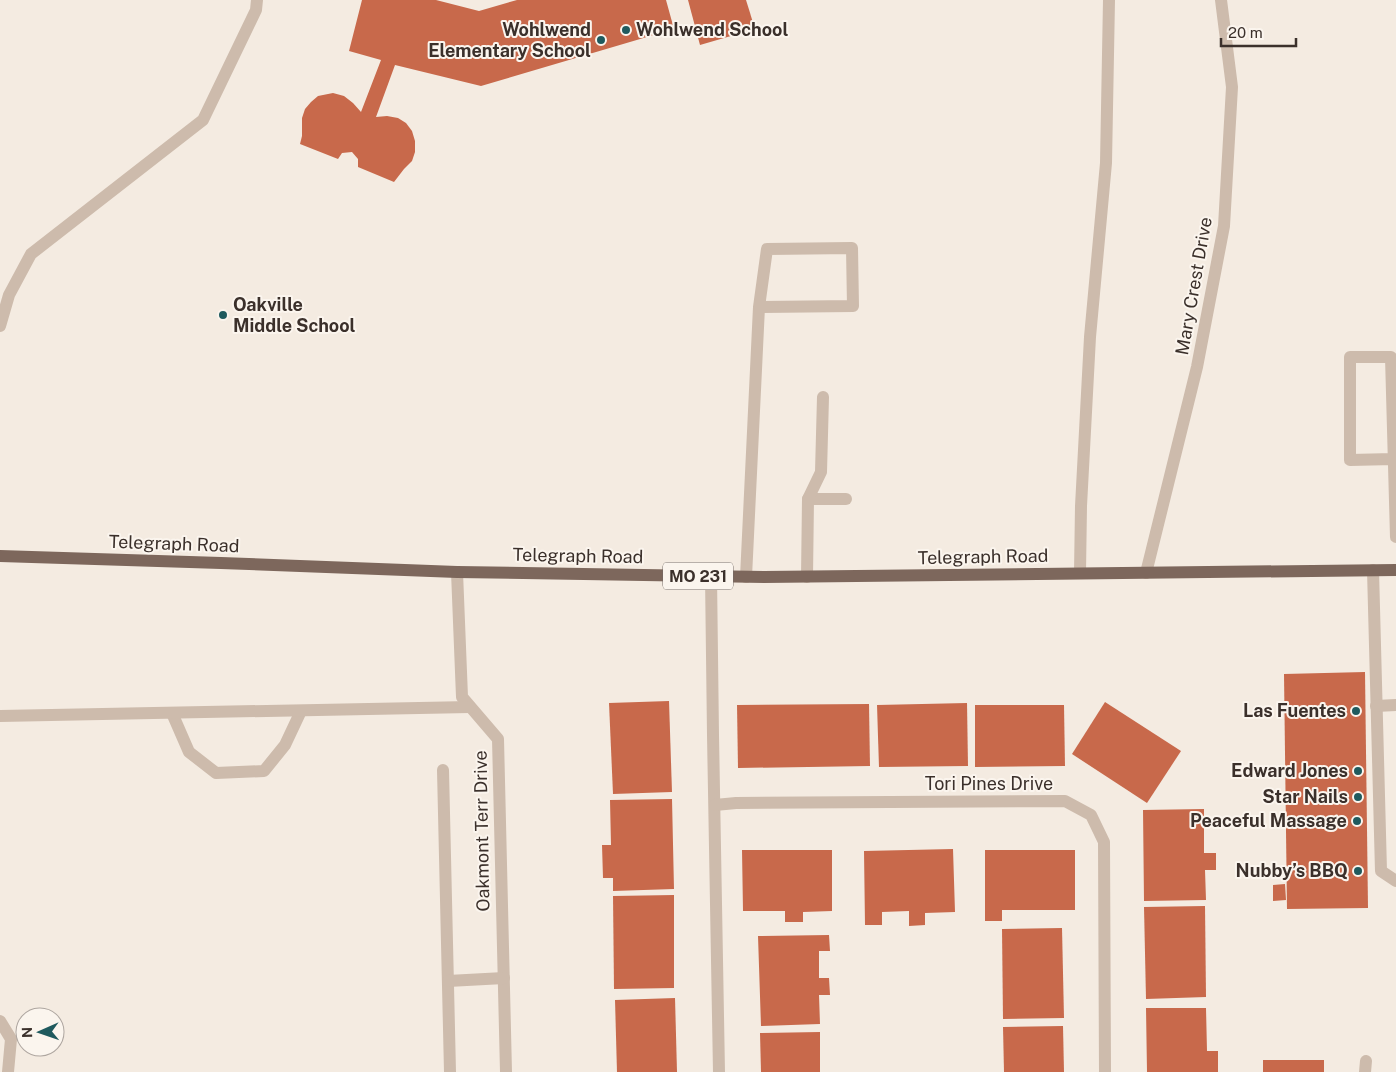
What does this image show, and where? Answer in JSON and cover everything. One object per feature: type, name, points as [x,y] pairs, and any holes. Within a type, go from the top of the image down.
[{"type":"main road","name":"Telegraph Road","points":[[0,556],[457,572],[746,577],[1396,570]]},
{"type":"street","points":[[0,326],[9,294],[31,254],[203,120],[256,10],[257,0]]},
{"type":"street","points":[[1080,573],[1081,506],[1090,337],[1106,163],[1109,0]]},
{"type":"street","name":"Mary Crest Drive","points":[[1146,573],[1197,367],[1224,226],[1232,87],[1221,0]]},
{"type":"street","points":[[746,577],[759,307],[767,249],[852,248],[853,306],[759,307]]},
{"type":"street","points":[[1393,459],[1350,460],[1350,357],[1391,357],[1396,537]]},
{"type":"street","points":[[807,577],[808,499],[821,472],[823,397]]},
{"type":"street","points":[[808,499],[846,499]]},
{"type":"street","points":[[1373,570],[1381,871],[1396,881]]},
{"type":"street","name":"Oakmont Terr Drive","points":[[457,572],[462,697],[498,739],[506,1072]]},
{"type":"street","points":[[711,576],[719,1072]]},
{"type":"street","points":[[1376,706],[1396,705]]},
{"type":"street","points":[[0,716],[470,707]]},
{"type":"street","points":[[172,713],[189,752],[216,773],[264,771],[285,745],[301,710]]},
{"type":"street","points":[[443,770],[450,1072]]},
{"type":"street","name":"Tori Pines Drive","points":[[715,805],[736,803],[1065,801],[1090,815],[1104,842],[1105,1072]]},
{"type":"street","points":[[448,981],[504,978]]},
{"type":"street","points":[[0,1021],[10,1039],[8,1072]]},
{"type":"building","name":"Wohlwend Elementary School","points":[[362,0],[436,0],[479,11],[517,0],[666,0],[674,29],[481,86],[395,65],[376,117],[398,118],[406,123],[412,131],[415,141],[415,152],[412,161],[394,182],[358,167],[358,159],[352,152],[342,153],[338,159],[300,144],[302,118],[305,109],[318,96],[333,93],[344,96],[361,112],[381,60],[349,51]]},
{"type":"building","points":[[688,0],[746,0],[755,29],[700,45]]},
{"type":"building","points":[[1365,672],[1368,908],[1287,909],[1284,674]]},
{"type":"building","points":[[669,701],[672,792],[613,794],[609,703]]},
{"type":"building","points":[[1105,702],[1181,751],[1147,803],[1072,754]]},
{"type":"building","points":[[967,703],[968,766],[879,767],[877,705]]},
{"type":"building","points":[[869,704],[870,766],[738,768],[737,705]]},
{"type":"building","points":[[975,705],[1064,705],[1065,766],[975,767]]},
{"type":"building","points":[[672,799],[674,889],[613,891],[613,878],[603,878],[602,845],[611,845],[610,800]]},
{"type":"building","points":[[1204,809],[1204,853],[1216,853],[1216,870],[1205,870],[1206,900],[1144,901],[1143,810]]},
{"type":"building","points":[[953,849],[955,912],[925,913],[925,925],[909,926],[909,911],[882,912],[882,925],[865,925],[864,851]]},
{"type":"building","points":[[742,850],[832,850],[832,911],[803,912],[803,922],[785,922],[785,911],[743,911]]},
{"type":"building","points":[[985,850],[1075,850],[1075,910],[1002,910],[1002,921],[985,921]]},
{"type":"building","points":[[1285,884],[1286,900],[1273,901],[1273,885]]},
{"type":"building","points":[[674,895],[674,988],[614,989],[613,896]]},
{"type":"building","points":[[1205,906],[1206,997],[1146,999],[1144,907]]},
{"type":"building","points":[[1062,928],[1064,1018],[1003,1019],[1002,929]]},
{"type":"building","points":[[829,935],[830,951],[819,951],[819,978],[829,978],[830,995],[819,995],[820,1024],[761,1026],[758,936]]},
{"type":"building","points":[[675,998],[677,1072],[617,1072],[615,1000]]},
{"type":"building","points":[[1146,1008],[1206,1008],[1207,1051],[1218,1051],[1218,1072],[1147,1072]]},
{"type":"building","points":[[1063,1026],[1064,1072],[1004,1072],[1003,1027]]},
{"type":"building","points":[[820,1032],[820,1072],[761,1072],[760,1033]]},
{"type":"building","points":[[1263,1060],[1324,1060],[1324,1072],[1263,1072]]},
{"type":"place","name":"Wohlwend School","points":[[626,30]]},
{"type":"place","name":"Wohlwend Elementary School","points":[[601,40]]},
{"type":"place","name":"Oakville Middle School","points":[[223,315]]},
{"type":"place","name":"Las Fuentes","points":[[1356,711]]},
{"type":"place","name":"Edward Jones","points":[[1358,771]]},
{"type":"place","name":"Star Nails","points":[[1358,797]]},
{"type":"place","name":"Peaceful Massage","points":[[1357,821]]},
{"type":"place","name":"Nubby’s BBQ","points":[[1358,871]]}]
